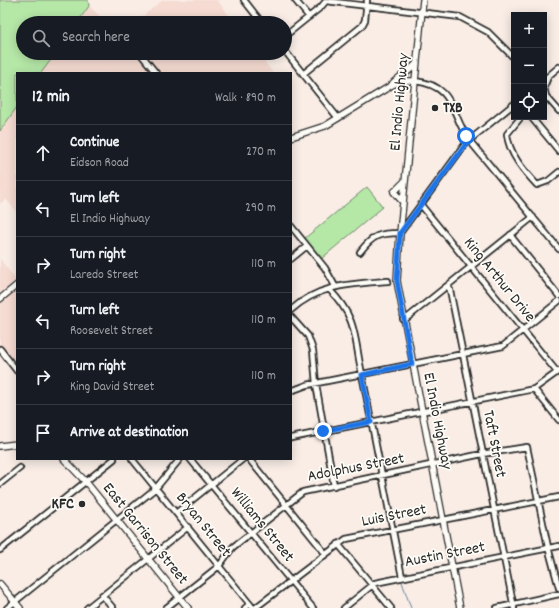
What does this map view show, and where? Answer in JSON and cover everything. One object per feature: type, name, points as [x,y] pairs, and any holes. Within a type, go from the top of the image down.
[{"type":"main road","name":"El Indio Highway","points":[[423,0],[400,233],[397,281],[403,319],[460,608]]},
{"type":"main road","points":[[392,85],[416,64]]},
{"type":"main road","points":[[292,137],[318,129],[392,85],[401,81],[415,80]]},
{"type":"main road","points":[[403,202],[394,192],[406,181]]},
{"type":"main road","points":[[0,299],[16,286]]},
{"type":"main road","points":[[0,446],[14,444]]},
{"type":"main road","name":"East Garrison Street","points":[[67,460],[188,608]]},
{"type":"main road","points":[[0,584],[20,608]]},
{"type":"street","points":[[244,0],[257,16]]},
{"type":"street","points":[[295,0],[309,17]]},
{"type":"street","points":[[292,30],[309,17],[326,0],[367,3],[451,15],[468,20],[495,38],[511,55]]},
{"type":"street","points":[[303,74],[362,26],[367,3]]},
{"type":"street","points":[[146,60],[155,72]]},
{"type":"street","points":[[292,60],[338,118]]},
{"type":"street","points":[[547,76],[559,67]]},
{"type":"street","points":[[415,80],[432,84],[448,96],[461,128],[469,140],[559,249]]},
{"type":"street","points":[[547,97],[559,111]]},
{"type":"street","points":[[360,252],[373,238],[382,233],[400,233],[469,140],[511,106]]},
{"type":"street","points":[[519,120],[507,134],[508,146],[526,173],[537,185],[548,181],[559,172]]},
{"type":"street","points":[[533,120],[559,151]]},
{"type":"street","name":"King Arthur Drive","points":[[421,205],[558,372]]},
{"type":"street","points":[[403,319],[407,318],[533,217]]},
{"type":"street","points":[[292,227],[325,268],[335,286]]},
{"type":"street","points":[[510,235],[559,296]]},
{"type":"street","points":[[292,258],[307,246]]},
{"type":"street","points":[[292,309],[310,296],[335,286],[388,281]]},
{"type":"street","name":"Taft Street","points":[[447,286],[450,290],[513,606]]},
{"type":"street","points":[[329,289],[347,312],[354,328],[381,476],[402,577]]},
{"type":"street","points":[[292,391],[307,385],[502,346],[559,301]]},
{"type":"street","points":[[292,318],[308,336],[313,350],[323,431],[334,486]]},
{"type":"street","points":[[0,349],[16,370]]},
{"type":"street","points":[[292,438],[534,388],[558,372]]},
{"type":"street","points":[[534,388],[559,420]]},
{"type":"street","name":"Adolphus Street","points":[[166,608],[219,566],[233,547],[250,532],[303,492],[432,466],[482,454],[528,447],[539,501]]},
{"type":"street","points":[[0,550],[113,460]]},
{"type":"street","name":"Bryan Street","points":[[133,460],[253,607]]},
{"type":"street","points":[[7,608],[156,488],[179,460]]},
{"type":"street","name":"Williams Street","points":[[191,460],[313,608]]},
{"type":"street","points":[[176,513],[242,460]]},
{"type":"street","points":[[250,460],[326,553]]},
{"type":"street","points":[[0,484],[20,468]]},
{"type":"street","name":"Luis Street","points":[[245,608],[253,607],[346,539],[559,497]]},
{"type":"street","points":[[539,501],[548,547],[559,588]]},
{"type":"street","points":[[87,608],[188,527]]},
{"type":"street","points":[[338,544],[391,608]]},
{"type":"street","name":"Austin Street","points":[[344,608],[372,585],[402,577],[559,546]]},
{"type":"street","points":[[497,608],[513,606],[559,594]]},
{"type":"street","points":[[102,596],[113,608]]},
{"type":"shaded area","points":[[163,0],[217,0],[230,16],[143,16]]},
{"type":"shaded area","points":[[89,6],[100,16],[83,16]]},
{"type":"shaded area","points":[[51,60],[263,60],[272,72],[42,72]]},
{"type":"shaded area","points":[[16,105],[16,212],[6,199],[0,204],[0,129]]},
{"type":"shaded area","points":[[0,259],[16,280],[0,293]]},
{"type":"shaded area","points":[[16,291],[16,365],[0,345],[0,304]]},
{"type":"green space","points":[[0,0],[88,0],[89,6],[82,16],[16,16],[16,60],[51,60],[42,72],[16,72],[16,108],[0,131]]},
{"type":"green space","points":[[367,187],[383,207],[321,259],[305,238]]},
{"type":"waterway","points":[[402,582],[411,608]]},
{"type":"place","name":"TXB","points":[[435,108]]},
{"type":"place","name":"KFC","points":[[82,504]]},
{"type":"route","points":[[323,431],[371,422],[362,375],[412,364],[397,281],[400,233],[469,140],[466,136]]}]
